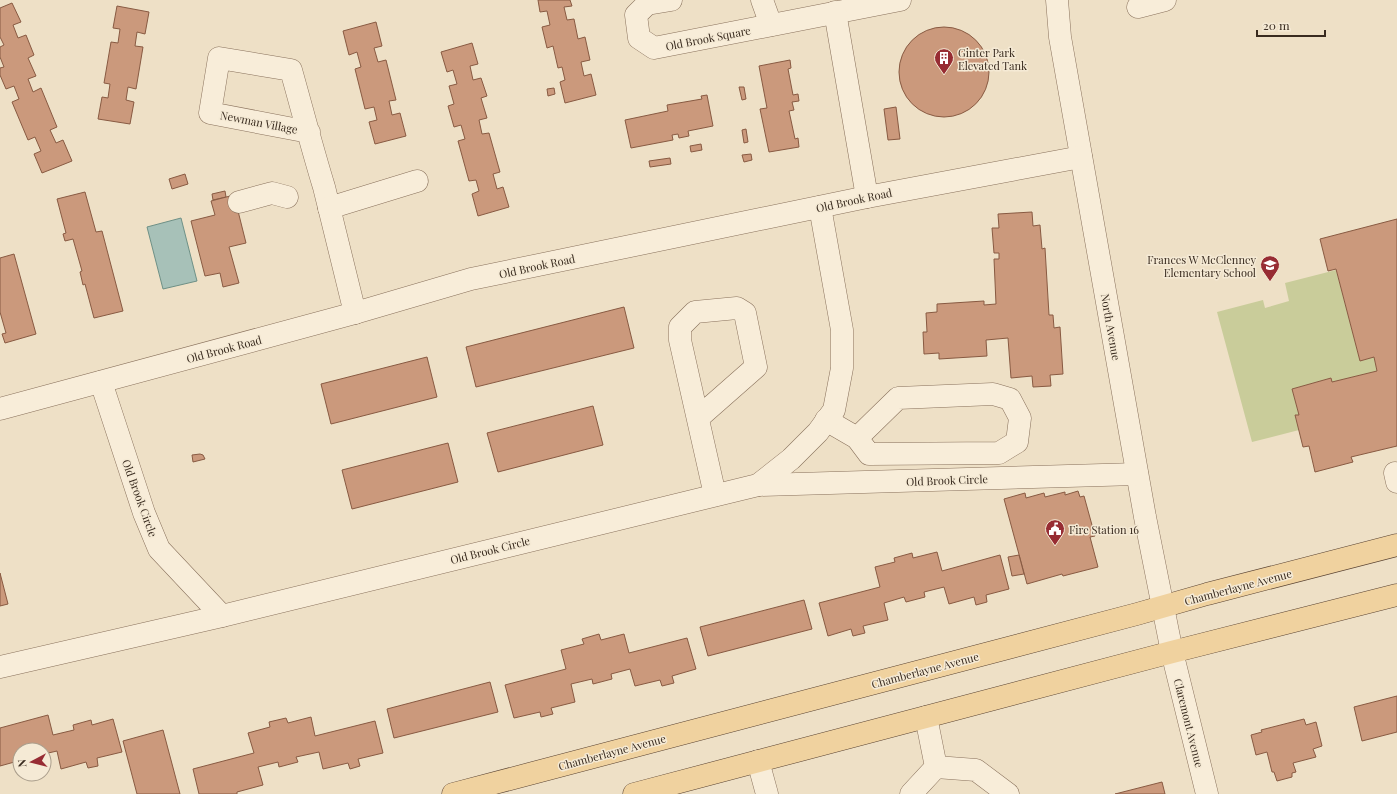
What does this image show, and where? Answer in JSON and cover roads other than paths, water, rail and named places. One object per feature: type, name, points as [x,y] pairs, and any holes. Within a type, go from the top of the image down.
[{"type":"main road","name":"Chamberlayne Avenue","points":[[453,794],[1397,544]]},
{"type":"main road","points":[[634,794],[1172,652],[1397,595]]},
{"type":"street","name":"Old Brook Square","points":[[670,0],[648,4],[636,15],[640,38],[654,48],[900,0]]},
{"type":"street","points":[[762,0],[771,25]]},
{"type":"street","name":"North Avenue","points":[[1057,0],[1060,37],[1137,474],[1172,652]]},
{"type":"street","points":[[1138,7],[1165,0]]},
{"type":"street","points":[[834,12],[867,197]]},
{"type":"street","name":"Newman Village","points":[[309,132],[210,113],[220,58],[291,70],[309,132],[355,313]]},
{"type":"street","name":"Old Brook Road","points":[[0,410],[355,313],[471,279],[867,197],[1082,157]]},
{"type":"street","points":[[329,208],[417,182]]},
{"type":"street","points":[[239,202],[272,193],[287,197]]},
{"type":"street","name":"Old Brook Circle","points":[[758,485],[791,459],[818,432],[834,410],[842,368],[842,330],[820,207]]},
{"type":"street","points":[[698,418],[756,367],[745,313],[737,308],[694,312],[680,327],[680,340],[715,495]]},
{"type":"street","name":"Old Brook Circle","points":[[101,382],[144,514],[159,549],[222,616]]},
{"type":"street","points":[[826,420],[857,438],[869,454],[999,453],[1017,442],[1020,418],[1010,399],[993,394],[898,398],[857,438]]},
{"type":"street","name":"Old Brook Circle","points":[[0,667],[222,616],[758,485],[1137,474]]},
{"type":"street","name":"Claremont Avenue","points":[[1172,652],[1206,794]]},
{"type":"street","points":[[926,718],[936,767]]},
{"type":"street","points":[[758,761],[767,794]]},
{"type":"street","points":[[910,794],[936,767]]},
{"type":"street","points":[[936,767],[976,770],[1008,794]]},
{"type":"water","points":[[181,218],[197,281],[163,289],[147,227]]},
{"type":"place","name":"Ginter Park Elevated Tank","points":[[944,75]]},
{"type":"place","name":"Frances W McClenney Elementary School","points":[[1270,282]]},
{"type":"place","name":"Fire Station 16","points":[[1055,546]]}]
